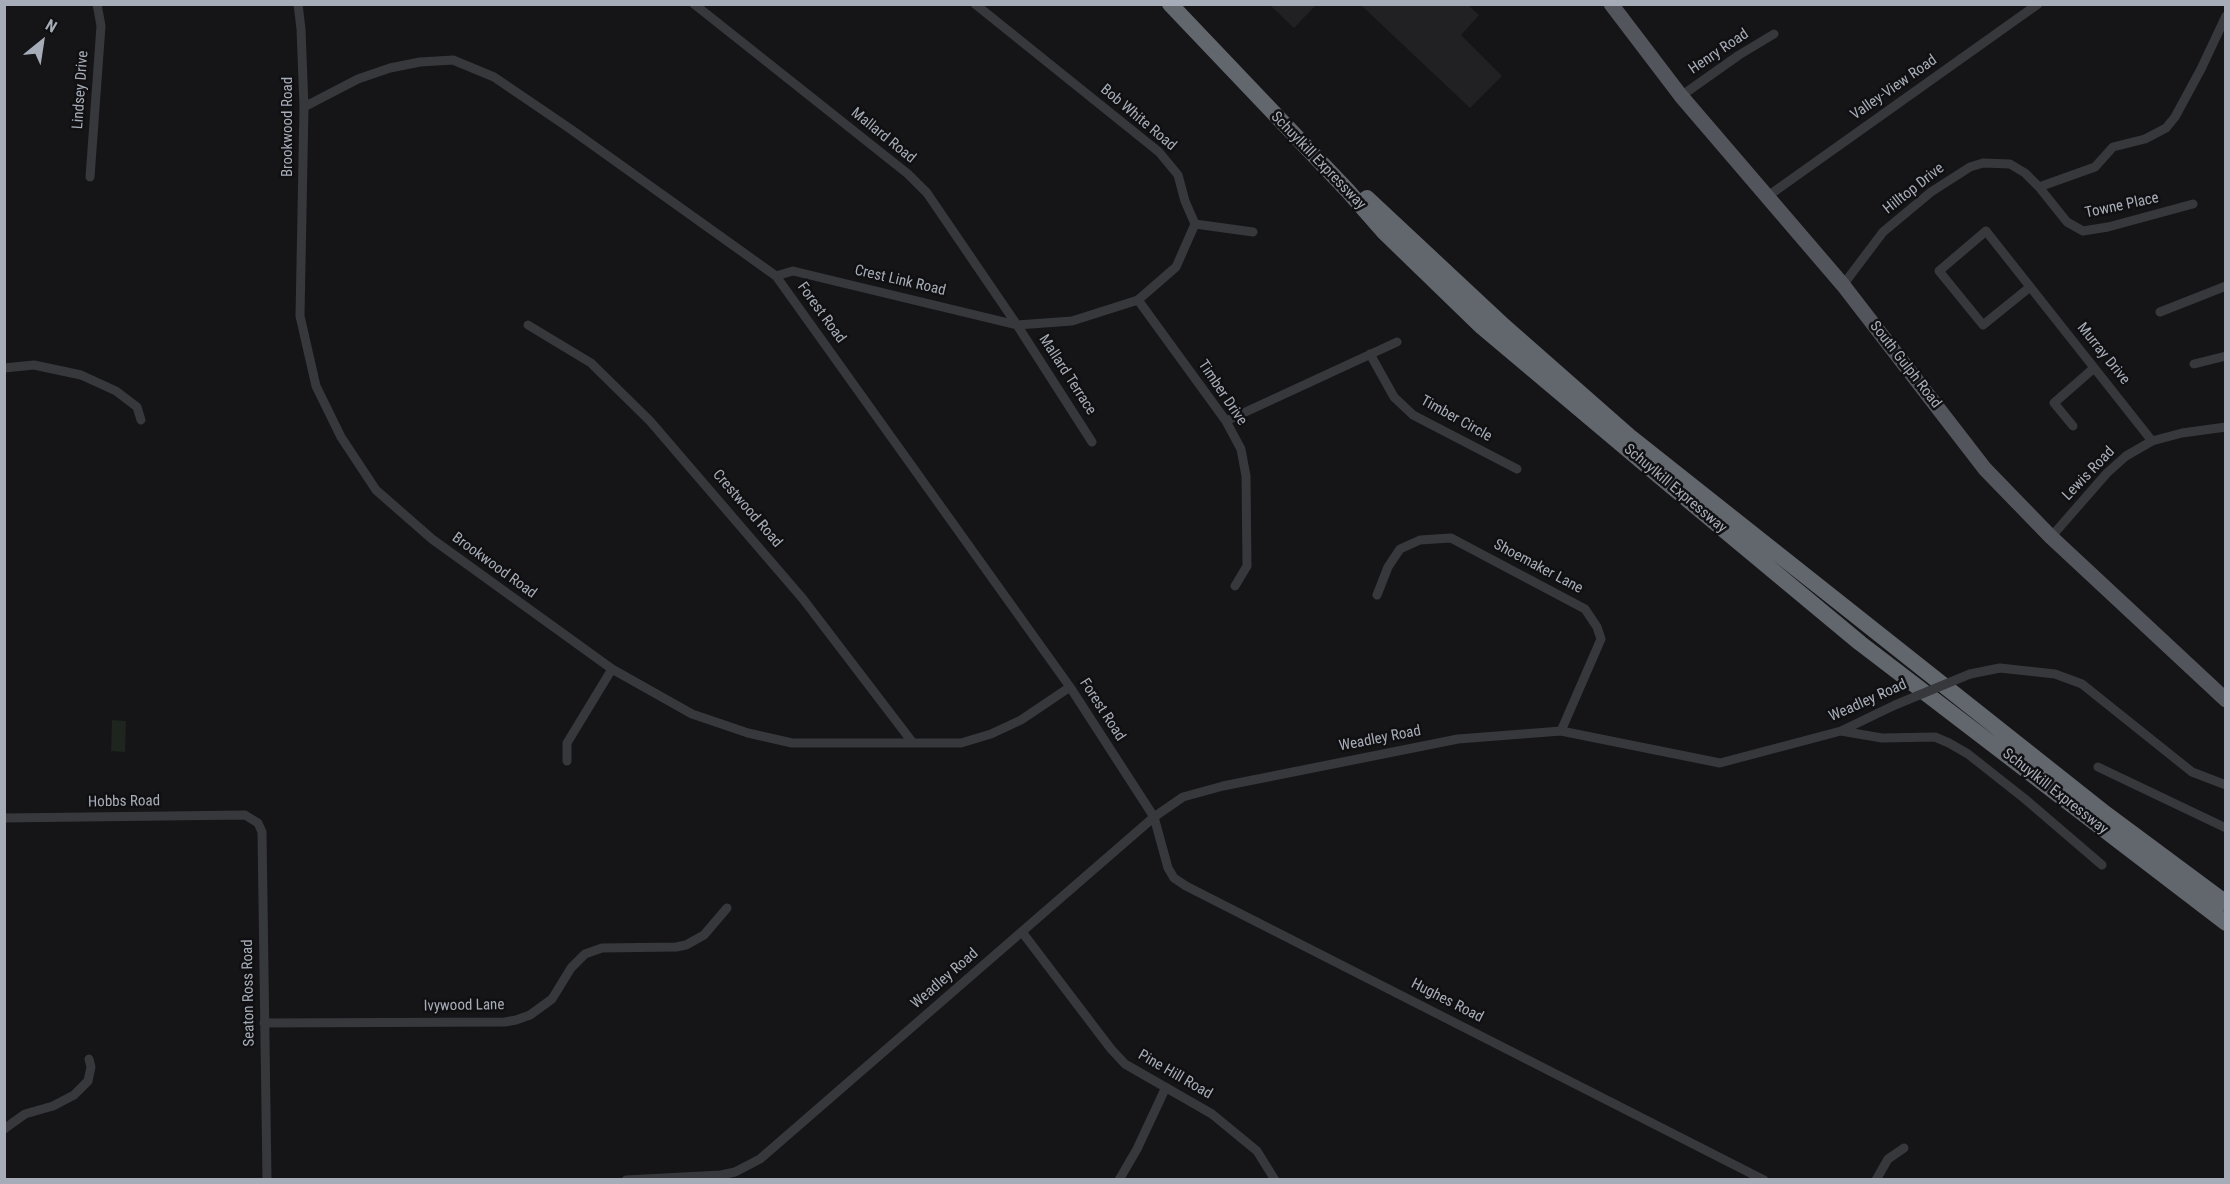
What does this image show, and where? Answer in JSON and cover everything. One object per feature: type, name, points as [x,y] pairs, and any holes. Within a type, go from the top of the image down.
[{"type":"highway","name":"Schuylkill Expressway","points":[[1170,4],[1384,232],[1482,327],[1860,643],[2226,923]]},
{"type":"highway","name":"Schuylkill Expressway","points":[[1183,4],[1369,200],[1504,326],[1629,436],[2106,814],[2226,903]]},
{"type":"main road","name":"South Gulph Road","points":[[1611,4],[1681,96],[1843,285],[1985,469],[2051,537],[2226,699]]},
{"type":"street","name":"Lindsey Drive","points":[[90,177],[101,26],[98,4]]},
{"type":"street","name":"Brookwood Road","points":[[298,4],[304,107],[300,316],[316,386],[341,437],[376,490],[432,539],[612,669],[692,714],[747,733],[792,742],[961,743],[991,734],[1021,720],[1070,687]]},
{"type":"street","name":"Mallard Road","points":[[694,4],[889,159],[927,193],[1017,325]]},
{"type":"street","name":"Bob White Road","points":[[975,4],[1158,152],[1178,175],[1185,201],[1195,224]]},
{"type":"street","name":"Valley-View Road","points":[[1768,196],[2038,4]]},
{"type":"street","points":[[2039,187],[2094,167],[2113,147],[2145,139],[2166,128],[2175,117],[2201,69],[2226,16]]},
{"type":"street","name":"Henry Road","points":[[1681,96],[1739,55],[1774,34]]},
{"type":"street","name":"Forest Road","points":[[304,107],[357,79],[390,68],[420,62],[453,60],[494,77],[776,276],[1070,687],[1154,817]]},
{"type":"street","name":"Hilltop Drive","points":[[1843,285],[1883,232],[1931,192],[1970,167],[1983,163],[2010,165],[2025,173],[2039,187]]},
{"type":"street","name":"Towne Place","points":[[2039,187],[2067,222],[2083,231],[2108,227],[2193,204]]},
{"type":"street","points":[[1017,325],[1072,321],[1138,300],[1176,267],[1195,224],[1253,232]]},
{"type":"street","name":"Murray Drive","points":[[2030,287],[1983,325],[1940,271],[1986,231],[2152,441]]},
{"type":"street","name":"Crest Link Road","points":[[776,276],[792,271],[1017,325]]},
{"type":"street","points":[[2160,312],[2226,286]]},
{"type":"street","name":"Timber Drive","points":[[1138,300],[1226,421],[1241,449],[1246,476],[1247,566],[1235,586]]},
{"type":"street","name":"Crestwood Road","points":[[528,325],[591,363],[650,421],[803,599],[913,743]]},
{"type":"street","name":"Mallard Terrace","points":[[1017,325],[1092,442]]},
{"type":"street","points":[[1226,421],[1397,342]]},
{"type":"street","name":"Timber Circle","points":[[1370,354],[1394,397],[1413,415],[1517,469]]},
{"type":"street","points":[[2194,364],[2226,356]]},
{"type":"street","points":[[4,368],[34,365],[81,375],[116,391],[137,407],[141,420]]},
{"type":"street","points":[[2073,426],[2054,403],[2094,368]]},
{"type":"street","name":"Lewis Road","points":[[2051,537],[2107,473],[2126,456],[2152,441],[2182,433],[2226,427]]},
{"type":"street","name":"Shoemaker Lane","points":[[1377,595],[1388,567],[1400,549],[1420,540],[1451,538],[1585,609],[1597,627],[1601,639],[1561,731]]},
{"type":"street","name":"Weadley Road","points":[[626,1179],[721,1175],[735,1172],[760,1159],[1154,817],[1184,797],[1223,786],[1458,740],[1561,731],[1720,763],[1840,731],[1970,674],[2000,668],[2055,674],[2082,684],[2192,772],[2226,785]]},
{"type":"street","points":[[567,761],[567,743],[612,669]]},
{"type":"street","points":[[1840,731],[1882,738],[1935,736],[1949,743],[1968,754],[2025,799],[2102,865]]},
{"type":"street","points":[[2098,767],[2226,828]]},
{"type":"street","name":"Hobbs Road","points":[[4,818],[245,815]]},
{"type":"street","name":"Seaton Ross Road","points":[[245,815],[258,823],[262,832],[267,1179]]},
{"type":"street","name":"Hughes Road","points":[[1154,817],[1168,868],[1174,878],[1186,886],[1764,1179]]},
{"type":"street","name":"Ivywood Lane","points":[[264,1023],[505,1022],[516,1020],[530,1015],[552,999],[571,968],[585,954],[602,948],[676,948],[686,945],[704,934],[727,908]]},
{"type":"street","name":"Pine Hill Road","points":[[1022,932],[1111,1049],[1125,1064],[1212,1114],[1257,1151],[1275,1179]]},
{"type":"street","points":[[4,1129],[25,1114],[53,1106],[74,1095],[88,1081],[89,1059]]},
{"type":"street","points":[[1119,1179],[1137,1149],[1166,1087]]},
{"type":"street","points":[[1876,1179],[1888,1159],[1904,1148]]},
{"type":"shaded area","points":[[1270,5],[1316,5],[1294,28]]},
{"type":"shaded area","points":[[1361,5],[1468,5],[1479,15],[1461,35],[1502,76],[1470,108]]},
{"type":"shaded area","points":[[112,720],[126,721],[125,752],[111,751]]}]
